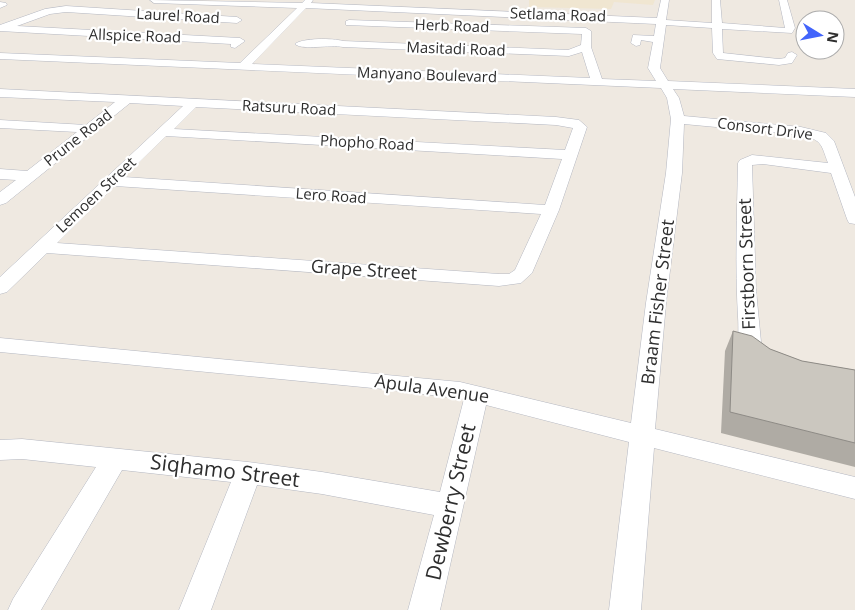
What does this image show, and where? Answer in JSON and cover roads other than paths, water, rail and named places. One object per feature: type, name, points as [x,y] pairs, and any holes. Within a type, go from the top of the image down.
[{"type":"street","name":"Setlama Road","points":[[154,0],[308,3],[425,10],[498,10],[583,16],[660,28],[717,27],[788,31],[790,28],[783,0]]},
{"type":"street","points":[[425,10],[429,0]]},
{"type":"street","name":"Braam Fisher Street","points":[[625,610],[656,303],[674,173],[678,119],[668,92],[654,68],[666,0]]},
{"type":"street","points":[[716,0],[719,55],[724,58],[784,62],[792,59],[792,55]]},
{"type":"street","points":[[214,39],[261,2]]},
{"type":"street","points":[[243,66],[308,3]]},
{"type":"street","points":[[339,46],[342,32],[350,22],[358,5]]},
{"type":"street","name":"Laurel Road","points":[[1,28],[66,8],[237,20]]},
{"type":"street","points":[[583,16],[586,31],[586,47],[597,82]]},
{"type":"street","name":"Herb Road","points":[[336,20],[586,31]]},
{"type":"street","points":[[602,21],[631,33],[660,28]]},
{"type":"street","name":"Allspice Road","points":[[1,28],[42,32],[240,41],[235,45]]},
{"type":"street","points":[[326,32],[342,32]]},
{"type":"street","name":"Masitadi Road","points":[[300,44],[558,56],[586,47]]},
{"type":"street","name":"Manyano Boulevard","points":[[0,56],[597,82],[668,92],[855,93]]},
{"type":"street","points":[[668,92],[855,100]]},
{"type":"street","name":"Ratsuru Road","points":[[0,93],[556,121],[577,124]]},
{"type":"street","name":"Prune Road","points":[[0,200],[126,100]]},
{"type":"street","name":"Lemoen Street","points":[[0,288],[193,103]]},
{"type":"street","name":"Consort Drive","points":[[678,119],[816,134],[827,141],[855,219]]},
{"type":"street","points":[[0,124],[90,129]]},
{"type":"street","name":"Grape Street","points":[[42,247],[514,280],[523,273],[551,210],[580,131],[580,127],[577,124]]},
{"type":"street","name":"Phopho Road","points":[[163,132],[571,155]]},
{"type":"street","name":"Firstborn Street","points":[[775,365],[758,357],[752,350],[750,342],[746,290],[744,163],[752,159],[837,169]]},
{"type":"street","name":"Prune Road","points":[[0,174],[30,176]]},
{"type":"street","name":"Lero Road","points":[[111,181],[551,210]]},
{"type":"street","name":"Apula Avenue","points":[[0,345],[392,382],[476,394],[855,488]]},
{"type":"street","name":"Dewberry Street","points":[[424,610],[476,394]]},
{"type":"street","name":"Siqhamo Street","points":[[0,450],[22,450],[248,473],[322,483],[449,506]]},
{"type":"street","points":[[24,610],[115,459]]},
{"type":"street","points":[[195,610],[248,473]]}]
